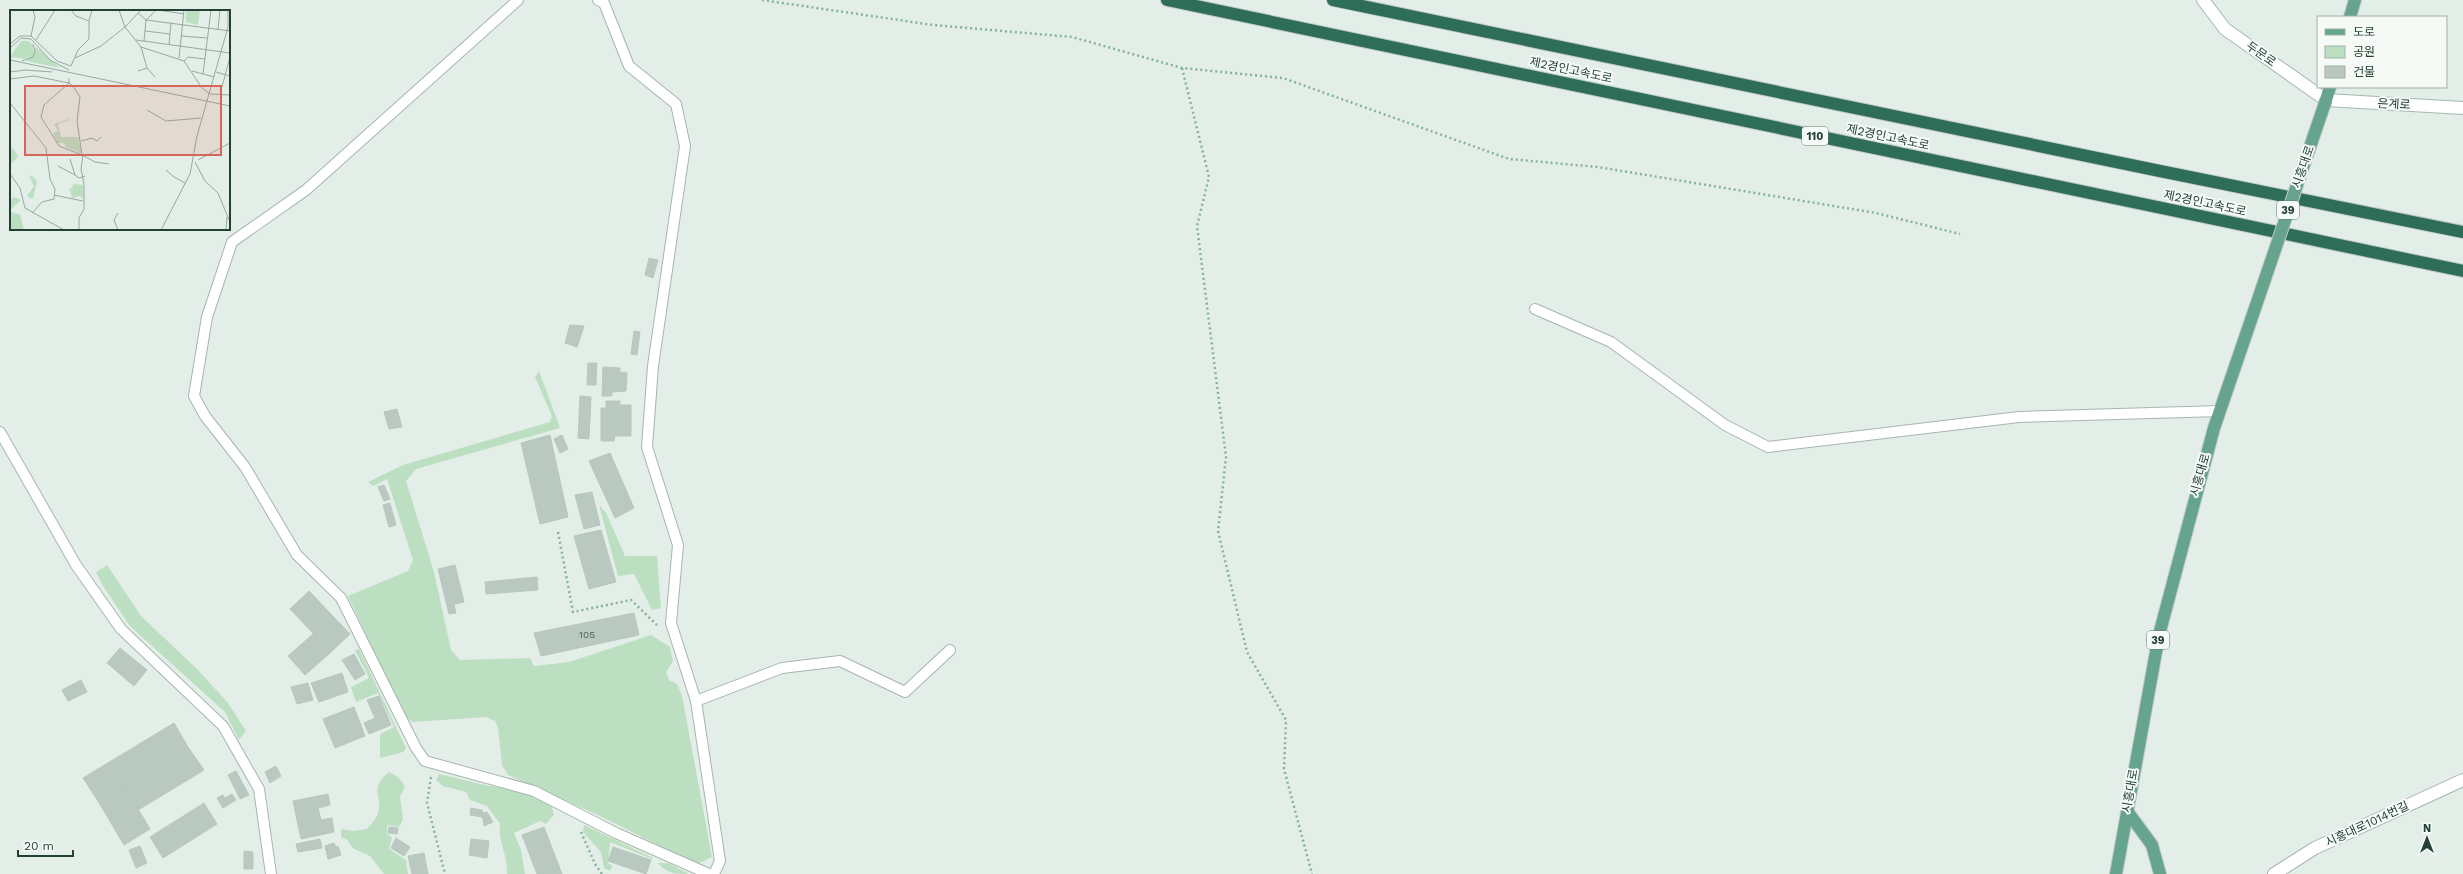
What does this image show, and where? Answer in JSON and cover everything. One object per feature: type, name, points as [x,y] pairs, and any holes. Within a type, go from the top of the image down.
[{"type":"highway","name":"제2경인고속도로","points":[[1167,0],[2463,271]]},
{"type":"highway","name":"제2경인고속도로","points":[[1333,0],[2155,170],[2463,232]]},
{"type":"main road","points":[[2350,16],[2355,0]]},
{"type":"main road","name":"시흥대로","points":[[2116,874],[2159,635],[2192,505],[2220,411],[2330,88]]},
{"type":"main road","points":[[2127,811],[2152,845],[2160,874]]},
{"type":"street","name":"두문로","points":[[2203,0],[2225,29],[2326,100]]},
{"type":"street","name":"은계로","points":[[2326,100],[2463,108]]},
{"type":"street","name":"시흥대로1014번길","points":[[2274,874],[2315,848],[2463,780]]},
{"type":"lane","points":[[518,0],[306,190],[232,242],[207,318],[194,396],[205,416],[245,467],[297,555],[341,598],[416,748],[425,761],[534,791],[570,808],[616,833],[709,874]]},
{"type":"lane","points":[[598,0],[604,3],[629,66],[676,104],[685,146],[653,366],[647,447],[678,545],[672,627],[696,701],[720,861],[714,874]]},
{"type":"lane","points":[[1535,310],[1611,342],[1725,425],[1768,447],[2019,417],[2220,411]]},
{"type":"lane","points":[[0,432],[76,564],[121,629],[223,726],[259,789],[271,874]]},
{"type":"lane","points":[[696,701],[782,668],[840,661],[905,692],[950,650]]},
{"type":"path","points":[[762,0],[934,25],[1072,37],[1182,68],[1283,78],[1509,159],[1606,168],[1876,213],[1960,234]]},
{"type":"path","points":[[1182,68],[1209,177],[1197,226],[1226,457],[1218,531],[1247,652],[1286,720],[1284,769],[1312,874]]},
{"type":"path","points":[[558,532],[573,612],[631,600],[660,628],[672,627]]},
{"type":"path","points":[[433,764],[427,803],[445,874]]},
{"type":"path","points":[[570,808],[595,864],[602,874]]},
{"type":"green space","points":[[539,371],[560,428],[416,469],[406,481],[434,572],[451,650],[460,660],[530,658],[534,666],[569,662],[651,635],[670,647],[673,661],[666,672],[669,680],[677,684],[682,696],[712,857],[700,863],[690,861],[598,815],[508,775],[502,765],[498,728],[495,721],[486,717],[413,722],[405,718],[348,596],[408,571],[413,560],[387,479],[373,486],[368,482],[403,465],[550,422],[552,416],[535,377]]},
{"type":"green space","points":[[599,505],[606,513],[625,556],[657,556],[661,608],[652,610],[634,574],[618,576]]},
{"type":"green space","points":[[107,565],[141,616],[197,669],[228,703],[246,731],[239,740],[225,712],[130,626],[103,586],[96,572]]},
{"type":"green space","points":[[359,649],[406,748],[403,752],[380,758],[380,734],[394,727],[378,693],[356,702],[351,687],[369,678],[355,650]]},
{"type":"green space","points":[[389,772],[398,777],[405,786],[400,797],[403,819],[399,827],[387,825],[387,834],[392,837],[389,849],[406,860],[408,874],[384,874],[370,856],[354,849],[347,840],[341,837],[341,829],[353,831],[367,829],[375,819],[379,809],[379,784],[382,778]]},
{"type":"green space","points":[[439,774],[489,786],[520,790],[551,804],[554,815],[546,824],[540,821],[514,833],[521,850],[525,874],[507,874],[506,861],[500,837],[500,824],[487,806],[470,800],[466,792],[443,786],[436,780]]},
{"type":"green space","points":[[584,825],[653,858],[652,859],[610,842],[608,863],[612,866],[610,871],[604,868],[601,852],[583,832]]},
{"type":"green space","points":[[658,863],[668,863],[689,874],[672,873],[661,867]]},
{"type":"building","points":[[649,258],[658,260],[653,278],[645,275]]},
{"type":"building","points":[[570,325],[584,326],[577,347],[565,343]]},
{"type":"building","points":[[634,331],[640,332],[637,355],[631,354]]},
{"type":"building","points":[[588,363],[597,363],[596,385],[587,385]]},
{"type":"building","points":[[603,367],[620,368],[620,372],[627,373],[626,391],[612,392],[612,396],[602,396]]},
{"type":"building","points":[[580,396],[591,397],[589,439],[578,438]]},
{"type":"building","points":[[606,401],[620,401],[620,405],[631,405],[631,436],[615,436],[614,441],[601,441],[601,408],[606,408]]},
{"type":"building","points":[[397,409],[402,427],[389,429],[384,412]]},
{"type":"building","points":[[550,435],[568,517],[540,524],[521,443]]},
{"type":"building","points":[[562,435],[568,449],[560,453],[554,439]]},
{"type":"building","points":[[610,453],[634,508],[615,518],[589,461]]},
{"type":"building","points":[[384,485],[390,499],[384,501],[378,487]]},
{"type":"building","points":[[592,492],[600,525],[584,529],[575,495]]},
{"type":"building","points":[[390,503],[396,525],[389,527],[383,505]]},
{"type":"building","points":[[601,530],[616,582],[589,589],[574,536]]},
{"type":"building","points":[[455,565],[464,602],[447,606],[438,569]]},
{"type":"building","points":[[537,577],[538,590],[486,594],[485,582]]},
{"type":"building","points":[[309,591],[350,634],[331,652],[290,609]]},
{"type":"building","points":[[454,605],[456,613],[449,614],[447,606]]},
{"type":"building","points":[[634,613],[639,635],[541,656],[534,633]]},
{"type":"building","points":[[313,634],[331,652],[305,675],[288,656]]},
{"type":"building","points":[[120,648],[147,670],[134,686],[107,663]]},
{"type":"building","points":[[354,654],[365,674],[355,680],[342,660]]},
{"type":"building","points":[[342,673],[348,692],[319,702],[311,683]]},
{"type":"building","points":[[81,680],[87,692],[68,701],[62,690]]},
{"type":"building","points":[[308,683],[313,700],[297,704],[291,687]]},
{"type":"building","points":[[379,696],[391,725],[369,734],[364,723],[375,718],[367,700]]},
{"type":"building","points":[[354,707],[365,736],[335,748],[323,719]]},
{"type":"building","points":[[174,723],[188,747],[98,801],[83,778]]},
{"type":"building","points":[[188,747],[204,770],[138,810],[124,785]]},
{"type":"building","points":[[276,766],[281,776],[270,783],[265,772]]},
{"type":"building","points":[[236,771],[249,795],[240,799],[228,775]]},
{"type":"building","points":[[124,785],[150,829],[124,845],[98,801]]},
{"type":"building","points":[[232,794],[236,800],[223,808],[217,798],[223,795],[225,798]]},
{"type":"building","points":[[328,794],[330,805],[318,808],[321,820],[332,818],[334,832],[301,839],[293,801]]},
{"type":"building","points":[[204,803],[217,824],[163,858],[150,837]]},
{"type":"building","points":[[471,808],[482,810],[483,817],[470,815]]},
{"type":"building","points":[[487,812],[493,822],[484,826],[482,813]]},
{"type":"building","points":[[389,827],[398,828],[397,834],[388,833]]},
{"type":"building","points":[[544,827],[562,874],[537,874],[522,835]]},
{"type":"building","points":[[396,838],[410,847],[404,856],[391,848]]},
{"type":"building","points":[[320,839],[322,848],[298,852],[296,844]]},
{"type":"building","points":[[471,839],[489,841],[487,858],[469,855]]},
{"type":"building","points":[[334,843],[336,847],[338,846],[341,855],[328,859],[325,846]]},
{"type":"building","points":[[140,846],[147,863],[136,868],[129,850]]},
{"type":"building","points":[[613,847],[651,860],[646,874],[608,861]]},
{"type":"building","points":[[244,851],[253,852],[253,869],[244,869]]},
{"type":"building","points":[[424,853],[428,874],[412,874],[408,856]]}]
